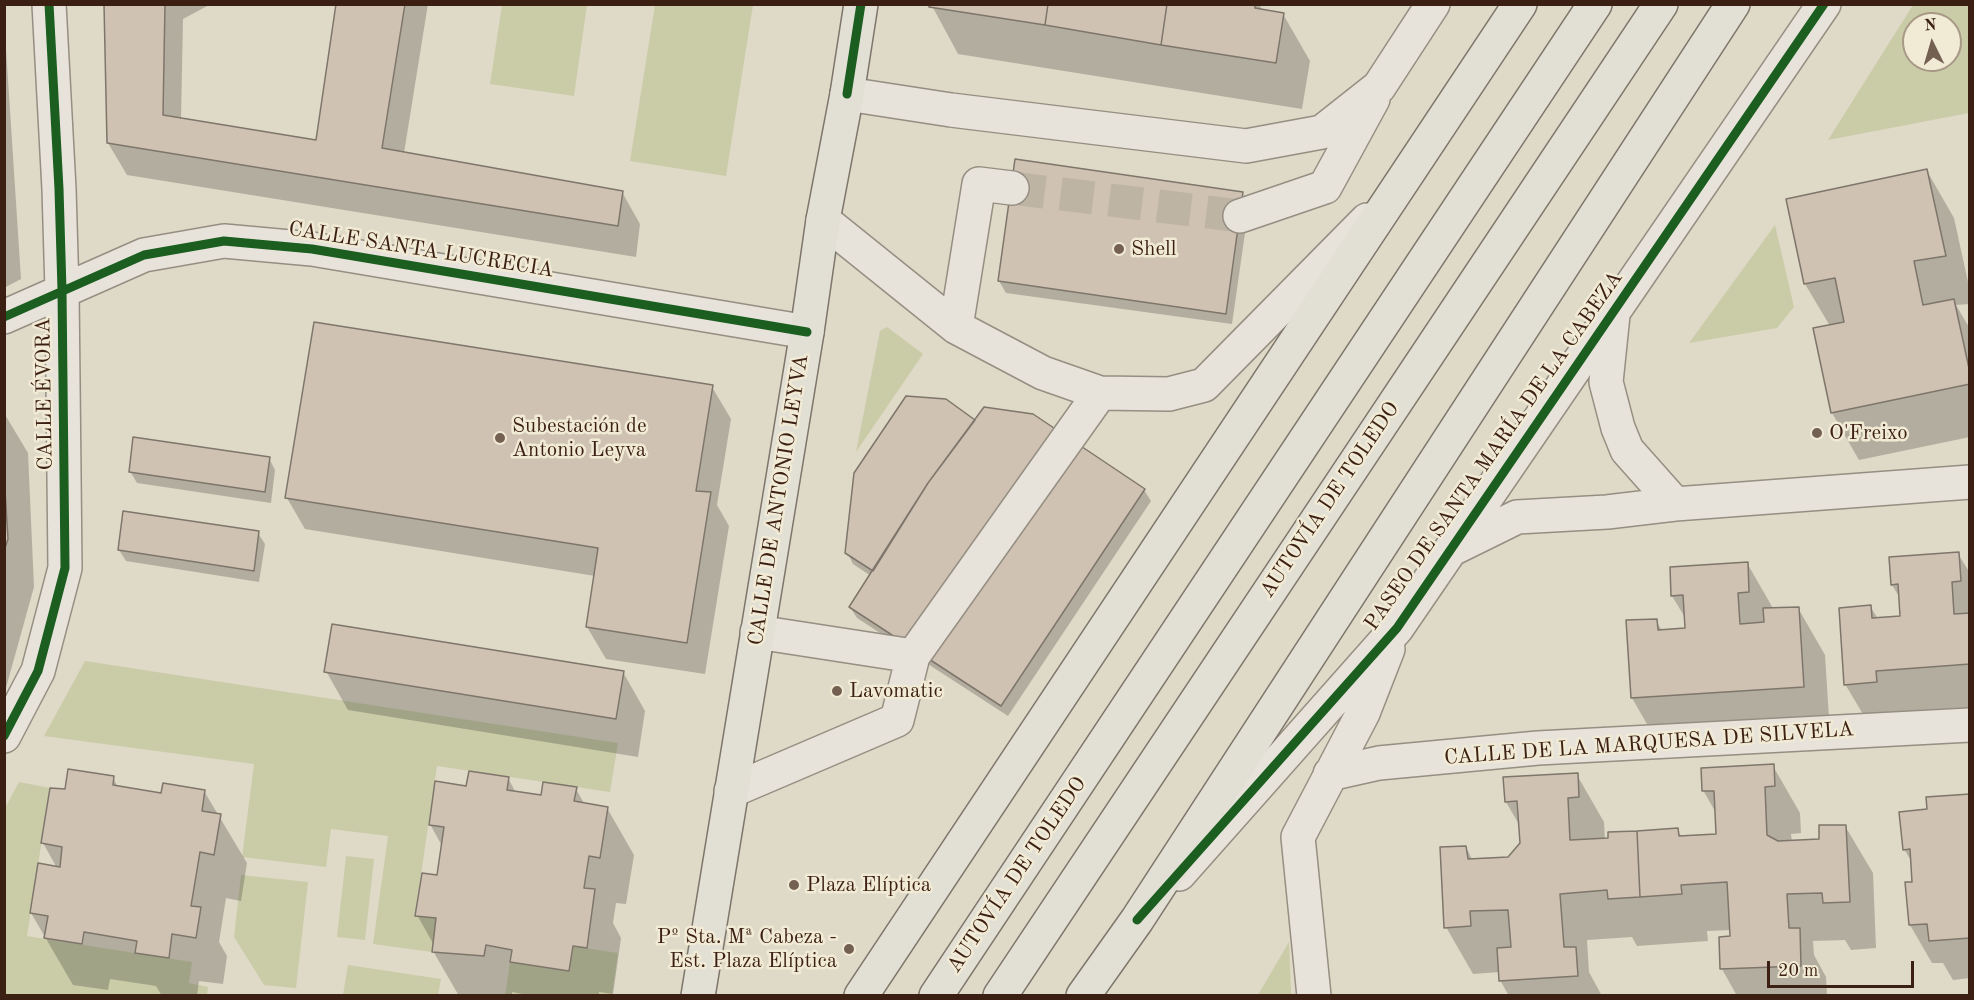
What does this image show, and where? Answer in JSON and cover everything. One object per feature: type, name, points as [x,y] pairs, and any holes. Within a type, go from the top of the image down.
[{"type":"main road","name":"CALLE DE ANTONIO LEYVA","points":[[698,996],[861,4]]},
{"type":"main road","points":[[861,996],[1520,4]]},
{"type":"main road","name":"AUTOVÍA DE TOLEDO","points":[[936,996],[1595,4]]},
{"type":"main road","name":"AUTOVÍA DE TOLEDO","points":[[1000,996],[1661,4]]},
{"type":"main road","points":[[1083,996],[1137,920],[1733,4]]},
{"type":"street","name":"CALLE ÉVORA","points":[[4,736],[38,671],[65,568],[62,290],[49,4]]},
{"type":"street","points":[[1240,216],[1324,187],[1379,87],[1433,4]]},
{"type":"street","name":"PASEO DE SANTA MARÍA DE LA CABEZA","points":[[1137,920],[1397,628],[1824,4]]},
{"type":"street","points":[[847,94],[951,110],[1245,146],[1322,132],[1379,87]]},
{"type":"street","points":[[956,327],[979,184],[1011,188]]},
{"type":"street","points":[[824,220],[956,327],[1043,373],[1100,393],[1169,394],[1204,385],[1400,187]]},
{"type":"street","name":"CALLE SANTA LUCRECIA","points":[[4,317],[144,255],[224,242],[312,249],[807,332]]},
{"type":"street","points":[[1614,312],[1606,382],[1618,428],[1627,450],[1675,504]]},
{"type":"street","points":[[731,791],[897,720],[913,656],[1100,393]]},
{"type":"street","points":[[1450,550],[1517,517],[1607,512],[1675,504],[1970,482]]},
{"type":"street","name":"PASEO DE SANTA MARÍA DE LA CABEZA","points":[[1314,996],[1298,837],[1363,713],[1397,628]]},
{"type":"street","points":[[757,632],[913,656]]},
{"type":"street","name":"CALLE DE LA MARQUESA DE SILVELA","points":[[1330,774],[1379,763],[1569,746],[1970,725]]},
{"type":"green space","points":[[502,5],[587,5],[574,96],[490,84]]},
{"type":"green space","points":[[655,5],[753,5],[726,176],[630,161]]},
{"type":"green space","points":[[1913,5],[1969,5],[1969,113],[1828,140],[1902,22],[1902,72],[1962,72],[1962,12],[1909,12]]},
{"type":"green space","points":[[1775,225],[1794,307],[1777,328],[1689,343]]},
{"type":"green space","points":[[887,327],[923,354],[856,452],[880,331]]},
{"type":"green space","points":[[85,661],[618,743],[610,792],[437,766],[415,915],[436,918],[432,952],[373,944],[388,836],[331,829],[326,867],[242,857],[254,764],[44,736]]},
{"type":"green space","points":[[19,782],[50,788],[27,936],[192,962],[189,983],[208,987],[207,996],[5,996],[5,808]]},
{"type":"green space","points":[[346,856],[374,859],[365,940],[337,937]]},
{"type":"green space","points":[[241,875],[308,882],[296,988],[264,985],[234,937]]},
{"type":"green space","points":[[1289,942],[1291,995],[1258,995]]},
{"type":"green space","points":[[573,946],[618,953],[612,995],[505,996],[510,962],[569,971]]},
{"type":"green space","points":[[348,965],[441,979],[438,995],[343,995]]},
{"type":"building","points":[[104,4],[165,4],[163,115],[316,140],[336,4],[405,4],[382,148],[623,191],[618,226],[107,143]]},
{"type":"building","points":[[929,4],[1048,4],[1045,25],[929,7]]},
{"type":"building","points":[[1048,4],[1167,4],[1161,45],[1045,25]]},
{"type":"building","points":[[1167,4],[1255,4],[1255,8],[1284,13],[1276,63],[1161,45]]},
{"type":"building","name":"Shell","points":[[1015,159],[1243,192],[1226,314],[998,281]]},
{"type":"building","points":[[1927,169],[1946,256],[1914,261],[1923,305],[1954,299],[1970,373],[1970,384],[1831,413],[1813,328],[1844,322],[1835,278],[1804,284],[1786,199]]},
{"type":"building","name":"Subestación de Antonio Leyva","points":[[314,322],[713,385],[696,491],[711,492],[687,643],[586,627],[598,548],[285,498]]},
{"type":"building","points":[[906,396],[946,399],[975,420],[928,483],[873,571],[845,553],[854,473]]},
{"type":"building","points":[[984,407],[1033,414],[1145,489],[1001,706],[849,607],[928,483]]},
{"type":"building","points":[[133,437],[270,457],[265,492],[129,472]]},
{"type":"building","points":[[4,474],[8,539],[4,551]]},
{"type":"building","points":[[123,511],[259,531],[254,571],[118,550]]},
{"type":"building","points":[[1959,552],[1961,581],[1952,582],[1954,614],[1970,613],[1970,664],[1876,671],[1877,682],[1844,685],[1839,608],[1871,605],[1872,618],[1900,616],[1898,584],[1891,585],[1889,557]]},
{"type":"building","points":[[1748,562],[1749,592],[1738,593],[1740,624],[1764,622],[1763,608],[1799,607],[1804,687],[1631,698],[1626,620],[1657,619],[1658,630],[1685,628],[1683,595],[1671,596],[1670,567]]},
{"type":"building","points":[[332,624],[624,671],[616,719],[324,672]]},
{"type":"building","points":[[1774,764],[1775,786],[1765,787],[1767,835],[1778,841],[1819,839],[1819,825],[1846,825],[1850,902],[1823,903],[1822,893],[1787,894],[1789,928],[1800,928],[1801,966],[1720,969],[1719,937],[1730,936],[1727,882],[1681,885],[1682,894],[1640,897],[1637,831],[1678,828],[1679,836],[1716,834],[1714,791],[1702,791],[1701,768]]},
{"type":"building","points":[[68,769],[114,776],[113,785],[161,793],[163,783],[205,790],[202,811],[221,814],[214,855],[200,852],[191,906],[201,907],[196,938],[172,934],[169,958],[135,953],[137,941],[84,932],[82,944],[44,938],[48,916],[30,913],[38,863],[60,867],[62,847],[41,843],[50,788],[65,789]]},
{"type":"building","points":[[469,771],[509,777],[507,790],[541,795],[543,782],[577,787],[574,801],[608,807],[600,858],[589,856],[584,888],[595,889],[587,948],[573,946],[569,971],[510,962],[512,950],[486,945],[484,956],[432,952],[436,918],[415,916],[422,873],[437,875],[444,827],[429,825],[435,781],[466,786]]},
{"type":"building","points":[[1578,773],[1579,797],[1568,798],[1570,840],[1608,838],[1608,832],[1637,831],[1640,897],[1608,899],[1607,890],[1560,894],[1564,947],[1576,947],[1578,976],[1499,981],[1497,948],[1511,947],[1508,910],[1470,911],[1471,926],[1444,928],[1440,847],[1466,846],[1468,859],[1508,857],[1520,843],[1517,801],[1505,802],[1503,777]]},
{"type":"building","points":[[1970,794],[1970,938],[1929,941],[1927,924],[1909,925],[1905,882],[1912,882],[1910,849],[1903,850],[1899,812],[1927,809],[1926,797]]},
{"type":"tunnel","points":[[1012,188],[1240,216]]},
{"type":"cycle path","points":[[4,736],[38,671],[65,568],[62,290],[49,4]]},
{"type":"cycle path","points":[[847,94],[861,4]]},
{"type":"cycle path","points":[[1137,920],[1397,628],[1824,4]]},
{"type":"cycle path","points":[[4,317],[144,255],[224,241],[312,249],[807,332]]},
{"type":"place","name":"Shell","points":[[1119,249]]},
{"type":"place","name":"O'Freixo","points":[[1817,433]]},
{"type":"place","name":"Subestación de Antonio Leyva","points":[[500,438]]},
{"type":"place","name":"Lavomatic","points":[[837,691]]},
{"type":"place","name":"Plaza Elíptica","points":[[794,885]]},
{"type":"place","name":"Pº Sta. Mª Cabeza - Est. Plaza Elíptica","points":[[849,949]]}]
